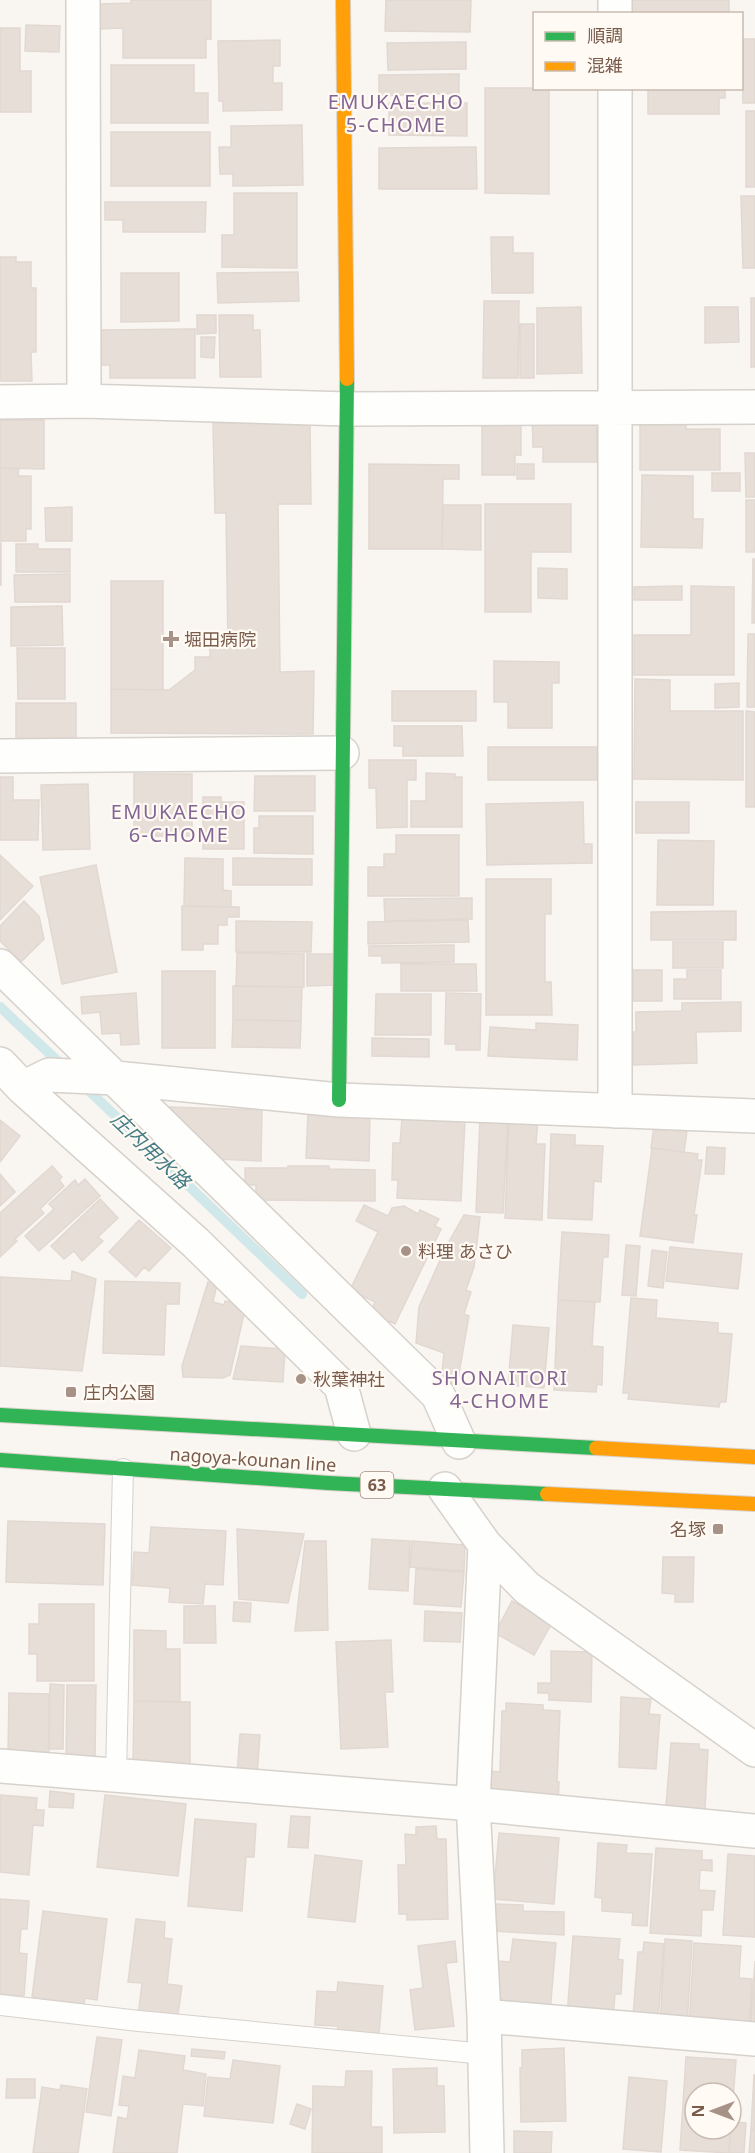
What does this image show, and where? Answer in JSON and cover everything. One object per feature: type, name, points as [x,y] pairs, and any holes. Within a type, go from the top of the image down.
[{"type":"main road","points":[[339,1100],[348,409],[343,0]]},
{"type":"main road","name":"nagoya-kounan line","points":[[0,1415],[755,1457]]},
{"type":"main road","name":"nagoya-kounan line","points":[[0,1460],[445,1489],[755,1504]]},
{"type":"street","points":[[83,0],[84,401]]},
{"type":"street","points":[[615,90],[615,1111]]},
{"type":"street","points":[[0,402],[84,401],[348,409],[755,407]]},
{"type":"street","points":[[0,756],[342,753]]},
{"type":"street","points":[[0,966],[107,1078],[438,1395],[459,1442]]},
{"type":"street","points":[[0,1064],[196,1243],[341,1386],[354,1434]]},
{"type":"street","points":[[24,1086],[107,1078],[339,1100],[755,1116]]},
{"type":"street","points":[[445,1489],[485,1545],[527,1588],[755,1750]]},
{"type":"street","points":[[485,1545],[473,1803],[485,2054],[487,2153]]},
{"type":"street","points":[[0,1766],[473,1803],[755,1831]]},
{"type":"street","points":[[483,2016],[755,2039]]},
{"type":"lane","points":[[116,1774],[123,1468]]},
{"type":"lane","points":[[0,2005],[139,2021],[485,2054]]},
{"type":"building","points":[[131,0],[211,0],[211,39],[206,39],[206,58],[123,58],[123,28],[99,29],[99,4],[131,3]]},
{"type":"building","points":[[386,0],[471,0],[470,32],[385,31]]},
{"type":"building","points":[[630,0],[729,0],[729,12],[630,12]]},
{"type":"building","points":[[26,25],[60,26],[59,52],[25,51]]},
{"type":"building","points":[[0,28],[20,28],[20,71],[31,71],[31,112],[0,112]]},
{"type":"building","points":[[743,39],[755,39],[755,103],[743,103]]},
{"type":"building","points":[[280,40],[280,66],[273,66],[273,83],[282,83],[282,110],[223,111],[223,101],[219,101],[218,41]]},
{"type":"building","points":[[466,42],[466,69],[388,70],[387,43]]},
{"type":"building","points":[[111,65],[194,65],[194,93],[208,93],[208,123],[111,123]]},
{"type":"building","points":[[459,74],[459,93],[379,96],[379,75]]},
{"type":"building","points":[[485,88],[549,90],[549,194],[485,193]]},
{"type":"building","points":[[648,90],[725,90],[725,98],[719,98],[719,114],[648,114]]},
{"type":"building","points":[[389,103],[467,103],[467,136],[389,135]]},
{"type":"building","points":[[746,111],[755,111],[755,187],[746,187]]},
{"type":"building","points":[[302,125],[303,185],[233,186],[233,174],[220,174],[219,147],[231,147],[231,126]]},
{"type":"building","points":[[111,132],[210,132],[210,186],[111,186]]},
{"type":"building","points":[[476,147],[477,189],[379,189],[379,148]]},
{"type":"building","points":[[234,193],[297,193],[297,268],[222,267],[222,235],[234,235]]},
{"type":"building","points":[[741,196],[755,196],[755,268],[743,268]]},
{"type":"building","points":[[105,202],[206,202],[205,232],[123,232],[123,220],[105,220]]},
{"type":"building","points":[[491,237],[513,237],[513,253],[533,253],[533,293],[492,293]]},
{"type":"building","points":[[0,257],[16,257],[16,262],[31,262],[31,288],[36,288],[36,352],[31,352],[32,381],[0,381]]},
{"type":"building","points":[[298,272],[299,301],[218,303],[217,273]]},
{"type":"building","points":[[121,273],[179,273],[179,321],[121,322]]},
{"type":"building","points":[[751,298],[755,298],[755,367],[751,367]]},
{"type":"building","points":[[484,301],[519,301],[518,378],[483,378]]},
{"type":"building","points":[[581,307],[582,373],[537,374],[537,308]]},
{"type":"building","points":[[705,307],[738,307],[739,342],[705,343]]},
{"type":"building","points":[[197,315],[216,315],[216,333],[197,334]]},
{"type":"building","points":[[219,315],[253,315],[253,330],[260,330],[261,377],[220,377]]},
{"type":"building","points":[[520,324],[534,324],[534,378],[520,378]]},
{"type":"building","points":[[195,329],[195,378],[110,378],[110,365],[101,365],[101,330]]},
{"type":"building","points":[[201,337],[215,337],[214,358],[201,357]]},
{"type":"building","points":[[532,413],[596,424],[597,462],[543,462],[543,447],[533,447]]},
{"type":"building","points":[[482,414],[521,414],[521,455],[515,455],[515,475],[482,475]]},
{"type":"building","points":[[0,420],[44,420],[44,469],[0,468]]},
{"type":"building","points":[[640,421],[686,421],[686,429],[720,429],[720,470],[640,470]]},
{"type":"building","points":[[310,422],[311,504],[278,504],[280,672],[314,671],[313,734],[111,733],[111,689],[169,690],[195,670],[195,657],[210,657],[210,645],[228,644],[226,513],[215,513],[213,423]]},
{"type":"building","points":[[745,453],[755,453],[755,497],[746,497]]},
{"type":"building","points":[[369,464],[459,465],[459,479],[443,479],[442,549],[369,549]]},
{"type":"building","points":[[517,464],[534,464],[534,479],[517,479]]},
{"type":"building","points":[[0,468],[19,469],[18,476],[31,476],[31,529],[26,529],[26,541],[0,541]]},
{"type":"building","points":[[712,473],[740,473],[740,491],[712,491]]},
{"type":"building","points":[[642,475],[693,476],[693,519],[703,519],[702,548],[641,547]]},
{"type":"building","points":[[746,500],[755,500],[755,552],[746,552]]},
{"type":"building","points":[[485,504],[571,504],[571,552],[531,552],[531,612],[485,612]]},
{"type":"building","points":[[443,505],[481,505],[481,550],[442,549]]},
{"type":"building","points":[[72,507],[72,541],[46,541],[45,508]]},
{"type":"building","points":[[1,543],[1,585],[0,585]]},
{"type":"building","points":[[16,544],[38,544],[38,549],[70,549],[70,572],[16,572]]},
{"type":"building","points":[[753,559],[755,559],[755,623],[752,623]]},
{"type":"building","points":[[538,568],[567,569],[567,599],[538,598]]},
{"type":"building","points":[[70,574],[70,602],[15,602],[14,575]]},
{"type":"building","points":[[111,581],[163,581],[163,690],[111,689]]},
{"type":"building","points":[[682,586],[682,600],[634,600],[634,587]]},
{"type":"building","points":[[691,586],[734,587],[734,675],[634,675],[634,635],[691,635]]},
{"type":"building","points":[[62,606],[63,645],[11,646],[11,607]]},
{"type":"building","points":[[748,634],[755,634],[755,707],[747,707]]},
{"type":"building","points":[[17,648],[65,648],[65,699],[18,699]]},
{"type":"building","points":[[494,661],[559,662],[559,683],[552,683],[552,728],[508,728],[508,702],[494,702]]},
{"type":"building","points":[[635,679],[670,680],[670,711],[743,711],[743,780],[634,779]]},
{"type":"building","points":[[739,683],[739,707],[715,708],[715,684]]},
{"type":"building","points":[[392,691],[476,691],[476,721],[392,721]]},
{"type":"building","points":[[16,703],[76,703],[76,744],[16,750]]},
{"type":"building","points":[[746,711],[755,712],[755,807],[746,807]]},
{"type":"building","points":[[394,726],[462,726],[463,756],[403,756],[403,746],[394,746]]},
{"type":"building","points":[[488,747],[597,747],[597,780],[488,780]]},
{"type":"building","points":[[369,760],[416,760],[416,780],[407,780],[407,827],[377,828],[376,788],[369,788]]},
{"type":"building","points":[[426,773],[455,774],[455,777],[462,777],[462,827],[411,827],[411,801],[426,801]]},
{"type":"building","points":[[134,774],[192,774],[192,836],[134,836]]},
{"type":"building","points":[[255,776],[315,776],[315,811],[254,811]]},
{"type":"building","points":[[0,777],[13,777],[13,800],[39,800],[38,840],[0,840]]},
{"type":"building","points":[[88,784],[90,849],[43,850],[41,785]]},
{"type":"building","points":[[203,797],[221,797],[221,802],[244,802],[244,849],[203,849]]},
{"type":"building","points":[[583,802],[584,844],[592,844],[592,863],[487,865],[486,804]]},
{"type":"building","points":[[636,802],[689,802],[689,833],[636,833]]},
{"type":"building","points":[[259,816],[313,816],[313,854],[254,853],[254,828],[259,828]]},
{"type":"building","points":[[396,835],[459,835],[459,896],[368,896],[368,867],[384,867],[384,854],[396,854]]},
{"type":"building","points":[[658,840],[714,841],[713,905],[657,905]]},
{"type":"building","points":[[0,855],[33,886],[0,920]]},
{"type":"building","points":[[185,858],[223,859],[223,890],[231,891],[231,907],[184,906]]},
{"type":"building","points":[[233,858],[312,859],[312,885],[233,885]]},
{"type":"building","points":[[96,865],[117,972],[62,984],[40,877]]},
{"type":"building","points":[[486,879],[551,879],[551,914],[545,914],[545,982],[551,982],[552,1015],[486,1015]]},
{"type":"building","points":[[472,898],[472,919],[385,921],[384,899]]},
{"type":"building","points":[[24,901],[39,916],[44,939],[21,962],[0,941],[0,926]]},
{"type":"building","points":[[182,906],[239,907],[239,917],[227,917],[227,925],[218,925],[218,944],[203,944],[203,950],[182,950]]},
{"type":"building","points":[[736,911],[736,940],[651,940],[651,912]]},
{"type":"building","points":[[468,920],[469,942],[368,944],[368,922]]},
{"type":"building","points":[[236,921],[312,922],[311,952],[236,952]]},
{"type":"building","points":[[673,942],[723,942],[723,968],[673,968]]},
{"type":"building","points":[[454,945],[454,962],[382,963],[382,956],[369,956],[369,946]]},
{"type":"building","points":[[237,953],[304,954],[304,987],[236,986]]},
{"type":"building","points":[[307,954],[334,954],[335,985],[307,986]]},
{"type":"building","points":[[401,964],[476,964],[477,991],[401,991]]},
{"type":"building","points":[[633,970],[662,970],[662,1001],[633,1001]]},
{"type":"building","points":[[687,970],[721,970],[721,999],[674,999],[674,979],[687,979]]},
{"type":"building","points":[[162,971],[215,971],[215,1048],[162,1048]]},
{"type":"building","points":[[233,986],[302,987],[301,1021],[233,1020]]},
{"type":"building","points":[[136,993],[139,1044],[121,1045],[120,1033],[102,1034],[100,1012],[82,1014],[81,997]]},
{"type":"building","points":[[446,993],[481,994],[480,1050],[456,1050],[456,1044],[445,1044]]},
{"type":"building","points":[[376,994],[431,994],[431,1035],[375,1035]]},
{"type":"building","points":[[741,1002],[741,1031],[696,1032],[697,1063],[633,1065],[633,1032],[636,1032],[636,1012],[682,1011],[682,1003]]},
{"type":"building","points":[[233,1020],[301,1021],[300,1048],[232,1047]]},
{"type":"building","points":[[536,1023],[578,1025],[577,1060],[488,1056],[490,1027],[536,1030]]},
{"type":"building","points":[[372,1038],[429,1039],[429,1057],[372,1056]]},
{"type":"building","points":[[169,1107],[262,1110],[261,1161],[215,1159]]},
{"type":"building","points":[[308,1113],[370,1115],[369,1161],[306,1158]]},
{"type":"building","points":[[402,1118],[465,1121],[461,1201],[397,1198],[398,1180],[392,1180],[393,1143],[400,1143]]},
{"type":"building","points":[[480,1118],[508,1119],[503,1213],[476,1212]]},
{"type":"building","points":[[509,1119],[538,1120],[536,1144],[545,1144],[542,1220],[505,1218]]},
{"type":"building","points":[[0,1120],[20,1136],[0,1162]]},
{"type":"building","points":[[654,1126],[687,1131],[684,1152],[651,1148]]},
{"type":"building","points":[[551,1134],[575,1135],[575,1145],[603,1146],[601,1182],[594,1181],[592,1220],[548,1218]]},
{"type":"building","points":[[707,1147],[725,1148],[724,1174],[705,1174]]},
{"type":"building","points":[[652,1148],[698,1154],[697,1160],[702,1160],[694,1215],[697,1215],[693,1243],[640,1236]]},
{"type":"building","points":[[52,1166],[62,1177],[59,1180],[64,1186],[40,1209],[44,1213],[15,1239],[17,1241],[0,1257],[0,1213]]},
{"type":"building","points":[[288,1166],[329,1166],[329,1169],[375,1170],[375,1201],[256,1200],[256,1185],[245,1185],[245,1168],[288,1168]]},
{"type":"building","points":[[0,1174],[15,1192],[0,1206]]},
{"type":"building","points":[[85,1179],[100,1196],[39,1251],[25,1236],[54,1209],[49,1204],[75,1180],[78,1185]]},
{"type":"building","points":[[100,1199],[118,1218],[98,1237],[103,1241],[82,1261],[74,1251],[64,1259],[51,1246]]},
{"type":"building","points":[[364,1205],[388,1216],[392,1208],[404,1206],[418,1214],[420,1210],[439,1219],[435,1226],[441,1229],[395,1324],[390,1321],[388,1324],[369,1315],[375,1302],[350,1290],[378,1232],[356,1221]]},
{"type":"building","points":[[464,1215],[480,1217],[474,1267],[466,1290],[471,1292],[464,1314],[469,1316],[457,1385],[441,1382],[444,1353],[416,1343],[419,1307],[446,1247]]},
{"type":"building","points":[[139,1220],[171,1248],[149,1271],[144,1267],[136,1277],[109,1252]]},
{"type":"building","points":[[562,1232],[609,1235],[608,1257],[603,1257],[600,1302],[558,1300]]},
{"type":"building","points":[[626,1245],[640,1246],[636,1296],[622,1295]]},
{"type":"building","points":[[670,1247],[742,1254],[738,1289],[666,1281]]},
{"type":"building","points":[[652,1250],[667,1252],[663,1288],[648,1286]]},
{"type":"building","points":[[72,1271],[96,1279],[82,1371],[0,1366],[0,1277],[71,1281]]},
{"type":"building","points":[[105,1281],[180,1283],[179,1304],[166,1304],[164,1355],[103,1353]]},
{"type":"building","points":[[208,1282],[217,1284],[213,1302],[224,1305],[225,1301],[239,1303],[244,1314],[230,1375],[223,1378],[183,1377],[182,1366]]},
{"type":"building","points":[[631,1298],[657,1300],[656,1318],[718,1323],[718,1333],[732,1334],[726,1402],[720,1402],[719,1407],[628,1399],[629,1393],[623,1393]]},
{"type":"building","points":[[558,1300],[595,1302],[592,1346],[603,1347],[602,1385],[597,1384],[596,1392],[554,1390]]},
{"type":"building","points":[[513,1325],[549,1328],[544,1388],[508,1385]]},
{"type":"building","points":[[241,1346],[285,1349],[283,1382],[233,1379]]},
{"type":"building","points":[[8,1521],[105,1524],[103,1585],[6,1582]]},
{"type":"building","points":[[151,1527],[226,1531],[223,1585],[205,1584],[203,1604],[169,1602],[170,1588],[132,1585],[134,1552],[149,1553]]},
{"type":"building","points":[[237,1529],[304,1534],[288,1603],[239,1599]]},
{"type":"building","points":[[372,1539],[410,1541],[408,1591],[369,1589]]},
{"type":"building","points":[[305,1541],[326,1541],[328,1630],[295,1631]]},
{"type":"building","points":[[412,1541],[465,1545],[464,1571],[410,1567]]},
{"type":"building","points":[[663,1557],[694,1557],[693,1602],[675,1602],[675,1594],[662,1593]]},
{"type":"building","points":[[416,1569],[464,1572],[461,1607],[414,1604]]},
{"type":"building","points":[[512,1601],[552,1623],[534,1655],[495,1633]]},
{"type":"building","points":[[234,1602],[251,1603],[250,1622],[233,1621]]},
{"type":"building","points":[[39,1604],[94,1604],[94,1681],[37,1681],[37,1654],[29,1654],[29,1624],[39,1624]]},
{"type":"building","points":[[184,1606],[215,1606],[216,1643],[184,1643]]},
{"type":"building","points":[[425,1611],[462,1613],[460,1642],[424,1641]]},
{"type":"building","points":[[134,1630],[166,1631],[166,1649],[180,1649],[180,1702],[134,1701]]},
{"type":"building","points":[[391,1640],[393,1692],[385,1692],[388,1747],[341,1749],[336,1642]]},
{"type":"building","points":[[551,1651],[592,1652],[591,1702],[549,1700],[549,1693],[538,1693],[538,1683],[551,1683]]},
{"type":"building","points":[[50,1684],[64,1685],[63,1749],[49,1749]]},
{"type":"building","points":[[67,1685],[96,1685],[95,1760],[66,1759]]},
{"type":"building","points":[[9,1693],[49,1694],[49,1756],[8,1755]]},
{"type":"building","points":[[621,1697],[651,1699],[649,1714],[660,1715],[656,1769],[619,1767]]},
{"type":"building","points":[[134,1701],[190,1702],[190,1765],[133,1765]]},
{"type":"building","points":[[506,1703],[543,1705],[543,1710],[560,1711],[558,1809],[488,1805],[490,1771],[500,1772],[502,1711],[506,1711]]},
{"type":"building","points":[[240,1734],[260,1735],[257,1776],[237,1774]]},
{"type":"building","points":[[671,1743],[699,1744],[699,1749],[708,1750],[705,1809],[666,1806]]},
{"type":"building","points":[[50,1791],[74,1794],[73,1808],[49,1807]]},
{"type":"building","points":[[0,1795],[37,1798],[36,1810],[44,1810],[43,1826],[33,1825],[29,1875],[0,1872]]},
{"type":"building","points":[[105,1795],[186,1804],[178,1876],[97,1867]]},
{"type":"building","points":[[291,1816],[310,1817],[308,1848],[288,1847]]},
{"type":"building","points":[[195,1819],[256,1824],[254,1857],[246,1857],[242,1911],[188,1906]]},
{"type":"building","points":[[436,1826],[437,1839],[446,1839],[448,1919],[407,1920],[407,1914],[399,1914],[398,1865],[406,1865],[405,1834],[416,1835],[416,1827]]},
{"type":"building","points":[[499,1833],[559,1838],[554,1904],[493,1899]]},
{"type":"building","points":[[598,1843],[627,1845],[626,1853],[652,1854],[647,1926],[632,1925],[633,1913],[602,1911],[602,1898],[595,1897]]},
{"type":"building","points":[[656,1848],[702,1851],[702,1860],[712,1860],[712,1871],[700,1870],[699,1890],[715,1891],[713,1910],[702,1910],[701,1936],[650,1933]]},
{"type":"building","points":[[728,1854],[755,1856],[755,1937],[723,1935]]},
{"type":"building","points":[[315,1855],[362,1861],[355,1922],[308,1917]]},
{"type":"building","points":[[0,1899],[29,1901],[27,1929],[21,1929],[19,1953],[27,1954],[24,1996],[0,1994]]},
{"type":"building","points":[[492,1904],[523,1905],[523,1911],[564,1912],[564,1935],[492,1931]]},
{"type":"building","points":[[43,1911],[107,1919],[97,2000],[85,1998],[84,2004],[32,1997]]},
{"type":"building","points":[[136,1919],[165,1922],[164,1938],[172,1939],[167,1984],[182,1986],[177,2021],[138,2017],[142,1983],[128,1982]]},
{"type":"building","points":[[573,1936],[620,1939],[618,1959],[623,1960],[621,1994],[615,1994],[613,2020],[567,2017]]},
{"type":"building","points":[[513,1939],[556,1943],[550,2012],[516,2002],[495,2000],[498,1961],[510,1962]]},
{"type":"building","points":[[665,1939],[692,1941],[687,2027],[660,2026]]},
{"type":"building","points":[[455,1941],[457,1962],[446,1963],[454,2026],[415,2030],[410,1990],[423,1988],[418,1946]]},
{"type":"building","points":[[644,1942],[664,1944],[658,2019],[633,2017],[638,1952],[643,1952]]},
{"type":"building","points":[[694,1943],[741,1946],[739,1978],[752,1979],[749,2032],[689,2028]]},
{"type":"building","points":[[755,1961],[755,2032],[750,2032]]},
{"type":"building","points":[[338,1982],[383,1986],[379,2034],[337,2031],[338,2026],[315,2025],[317,1991],[337,1992]]},
{"type":"building","points":[[97,2037],[122,2040],[111,2116],[86,2112]]},
{"type":"building","points":[[564,2048],[566,2121],[521,2122],[522,2050]]},
{"type":"building","points":[[192,2049],[225,2052],[224,2059],[191,2056]]},
{"type":"building","points":[[139,2050],[185,2056],[183,2070],[206,2074],[203,2106],[183,2104],[177,2153],[113,2153],[118,2117],[127,2119],[129,2106],[119,2105],[123,2076],[135,2078]]},
{"type":"building","points":[[686,2057],[736,2060],[734,2081],[684,2081]]},
{"type":"building","points":[[233,2060],[280,2066],[273,2123],[204,2116],[208,2077],[230,2079]]},
{"type":"building","points":[[437,2068],[437,2086],[444,2086],[445,2132],[394,2133],[393,2069]]},
{"type":"building","points":[[346,2071],[372,2071],[371,2127],[382,2127],[382,2153],[312,2153],[313,2086],[345,2087]]},
{"type":"building","points":[[755,2075],[755,2130],[751,2129]]},
{"type":"building","points":[[629,2077],[667,2081],[661,2152],[623,2149]]},
{"type":"building","points":[[7,2079],[35,2079],[35,2098],[6,2098]]},
{"type":"building","points":[[61,2085],[87,2089],[78,2153],[33,2153],[42,2087],[60,2090]]},
{"type":"building","points":[[297,2104],[311,2109],[305,2129],[290,2124]]},
{"type":"building","points":[[683,2104],[683,2141],[730,2141],[729,2153],[680,2150]]},
{"type":"building","points":[[743,2123],[746,2123],[744,2153],[729,2153],[730,2141],[743,2141]]},
{"type":"building","points":[[751,2130],[755,2131],[755,2153],[749,2153]]},
{"type":"building","points":[[514,2131],[552,2132],[551,2153],[514,2153]]},
{"type":"waterway","name":"庄内用水路","points":[[0,1007],[65,1068]]},
{"type":"waterway","name":"庄内用水路","points":[[83,1085],[302,1294]]},
{"type":"traffic: fast","points":[[339,1100],[347,379]]},
{"type":"traffic: fast","points":[[0,1415],[596,1448]]},
{"type":"traffic: fast","points":[[0,1460],[328,1483],[547,1494]]},
{"type":"traffic: slow","points":[[343,0],[347,379]]},
{"type":"traffic: slow","points":[[596,1448],[755,1457]]},
{"type":"traffic: slow","points":[[547,1494],[755,1504]]},
{"type":"place","name":"堀田病院","points":[[171,639]]},
{"type":"place","name":"料理 あさひ","points":[[406,1251]]},
{"type":"place","name":"秋葉神社","points":[[301,1379]]},
{"type":"place","name":"庄内公園","points":[[71,1392]]},
{"type":"place","name":"名塚","points":[[718,1529]]},
{"type":"district","name":"EMUKAECHO 5-CHOME","points":[[396,112]]},
{"type":"district","name":"EMUKAECHO 6-CHOME","points":[[179,822]]},
{"type":"district","name":"SHONAITORI 4-CHOME","points":[[500,1388]]}]
